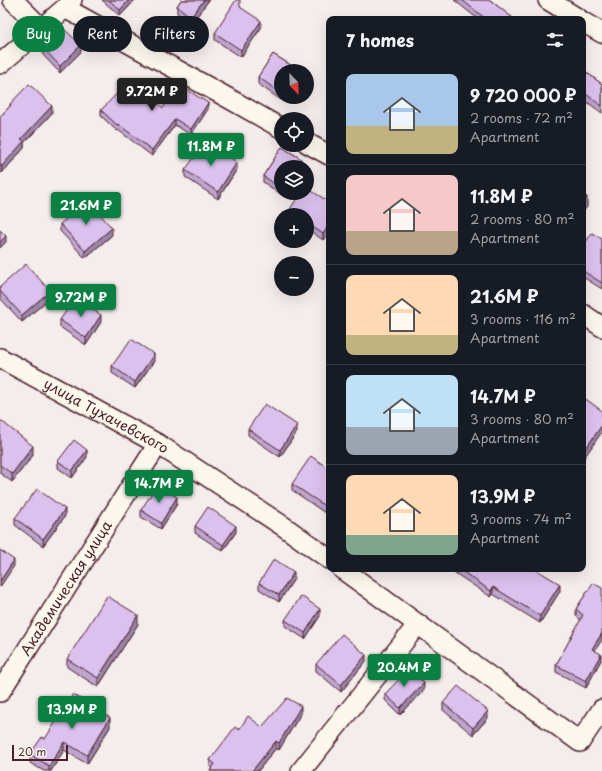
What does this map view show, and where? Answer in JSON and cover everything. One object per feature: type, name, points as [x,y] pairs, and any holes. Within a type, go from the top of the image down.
[{"type":"street","points":[[13,0],[29,16]]},
{"type":"street","points":[[548,0],[574,16]]},
{"type":"street","points":[[54,16],[68,4],[274,124]]},
{"type":"street","points":[[586,24],[602,33]]},
{"type":"street","points":[[0,64],[14,52]]},
{"type":"street","points":[[314,147],[326,154]]},
{"type":"street","points":[[586,316],[602,327]]},
{"type":"street","name":"улица Тухачевского","points":[[0,358],[158,444],[286,528],[326,557]]},
{"type":"street","name":"Академическая улица","points":[[0,692],[158,444]]},
{"type":"street","points":[[346,572],[580,742],[602,709]]},
{"type":"street","points":[[301,771],[418,624]]},
{"type":"building","points":[[109,0],[129,0],[120,10]]},
{"type":"building","points":[[181,0],[204,0],[192,16],[177,6]]},
{"type":"building","points":[[236,0],[240,0],[240,7],[261,21],[241,50],[215,33]]},
{"type":"building","points":[[462,0],[490,0],[510,16],[482,16]]},
{"type":"building","points":[[65,30],[73,37],[74,52],[60,66],[47,52],[65,52]]},
{"type":"building","points":[[273,54],[289,64],[274,64],[274,88],[258,77]]},
{"type":"building","points":[[586,72],[602,84],[602,106],[586,94]]},
{"type":"building","points":[[132,78],[163,108],[178,84],[208,103],[191,129],[175,119],[152,150],[118,124],[117,125],[101,110]]},
{"type":"building","points":[[29,84],[52,106],[21,139],[24,141],[2,166],[0,165],[0,117]]},
{"type":"building","points":[[206,142],[237,162],[218,192],[185,170]]},
{"type":"building","points":[[279,152],[290,152],[301,159],[274,160],[274,183],[263,176]]},
{"type":"building","points":[[314,192],[326,200],[326,230],[323,234],[314,228],[314,208],[291,208],[296,200],[314,200]]},
{"type":"building","points":[[88,201],[112,228],[85,251],[60,224]]},
{"type":"building","points":[[0,230],[6,236],[0,242]]},
{"type":"building","points":[[592,233],[602,239],[602,283],[586,273],[586,242]]},
{"type":"building","points":[[26,264],[50,291],[22,315],[0,291],[0,287]]},
{"type":"building","points":[[75,298],[101,315],[86,338],[60,320]]},
{"type":"building","points":[[131,339],[154,354],[135,382],[112,366]]},
{"type":"building","points":[[586,399],[602,411],[602,425],[586,448]]},
{"type":"building","points":[[265,404],[297,425],[280,450],[248,429]]},
{"type":"building","points":[[0,420],[33,446],[12,474],[0,465]]},
{"type":"building","points":[[74,440],[87,450],[72,471],[58,461]]},
{"type":"building","points":[[311,456],[326,467],[326,504],[325,506],[292,484]]},
{"type":"building","points":[[157,485],[177,497],[161,523],[141,510]]},
{"type":"building","points":[[37,489],[65,509],[43,539],[15,518]]},
{"type":"building","points":[[208,507],[236,526],[223,545],[195,526]]},
{"type":"building","points":[[0,550],[14,560],[0,581]]},
{"type":"building","points":[[274,559],[294,572],[279,595],[259,583]]},
{"type":"building","points":[[463,572],[540,572],[560,584],[540,616],[493,587],[491,591]]},
{"type":"building","points":[[593,583],[602,588],[602,633],[592,649],[601,654],[586,681],[556,665],[583,615],[576,609]]},
{"type":"building","points":[[107,596],[138,615],[98,678],[67,659]]},
{"type":"building","points":[[301,596],[320,609],[305,633],[285,620]]},
{"type":"building","points":[[342,634],[366,655],[341,685],[316,664]]},
{"type":"building","points":[[409,669],[424,683],[400,708],[385,694]]},
{"type":"building","points":[[458,686],[488,711],[473,728],[443,703]]},
{"type":"building","points":[[73,694],[110,718],[87,755],[64,742],[49,766],[30,754],[42,737],[45,739]]},
{"type":"building","points":[[287,698],[301,706],[279,743],[276,741],[252,771],[210,771],[215,764],[210,760],[235,727],[239,730],[248,716],[262,727]]}]
